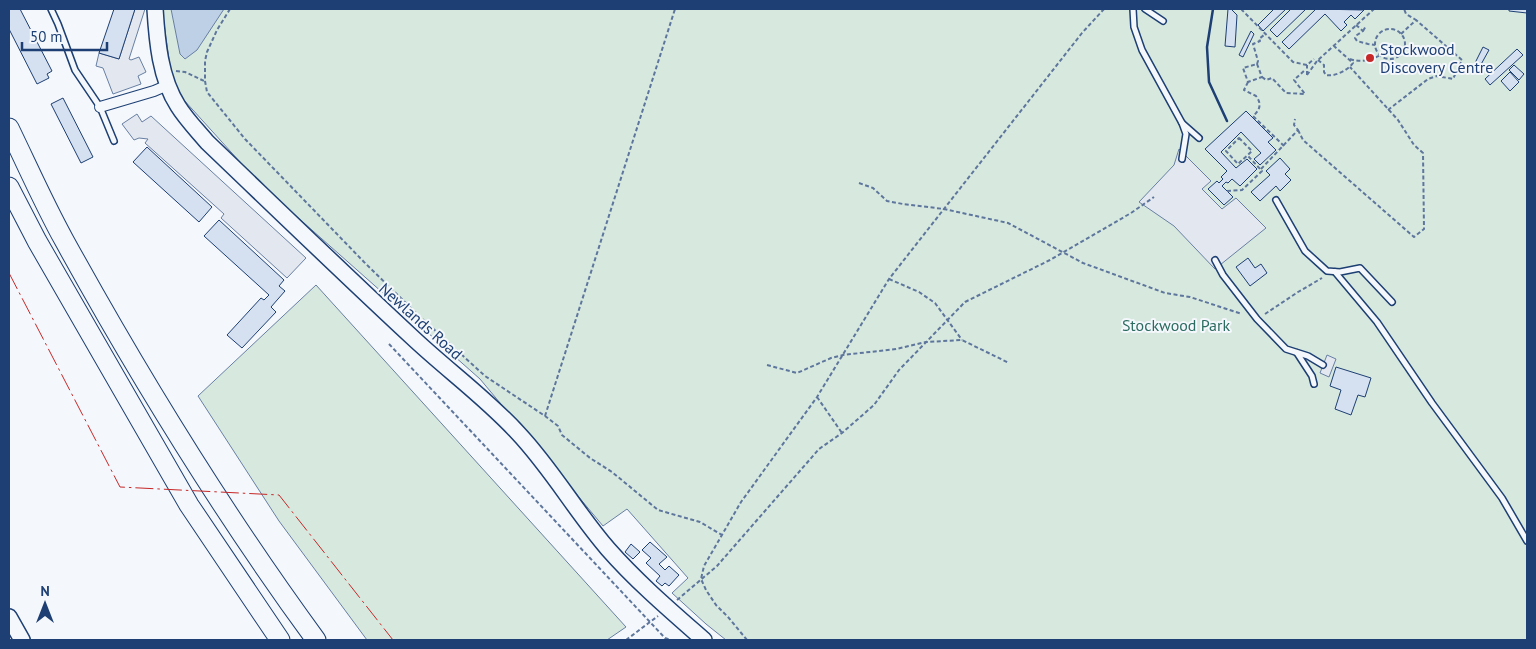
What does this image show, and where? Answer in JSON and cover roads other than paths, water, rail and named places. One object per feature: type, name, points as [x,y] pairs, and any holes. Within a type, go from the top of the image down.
[{"type":"highway","points":[[9,128],[64,239],[165,414],[275,584],[316,640]]},
{"type":"highway","points":[[9,187],[37,241],[189,505],[280,640]]},
{"type":"main road","name":"Newlands Road","points":[[155,9],[156,29],[166,78],[171,95],[185,117],[207,142],[379,307],[517,432],[543,460],[585,521],[609,550],[668,609],[704,640]]},
{"type":"main road","points":[[9,617],[22,640]]},
{"type":"street","points":[[100,107],[154,91],[166,78]]},
{"type":"lane","points":[[51,9],[75,70],[100,107],[114,141]]},
{"type":"lane","points":[[1133,9],[1134,27],[1142,50],[1182,123],[1186,134],[1182,159]]},
{"type":"lane","points":[[1144,9],[1163,21]]},
{"type":"lane","points":[[1182,123],[1199,138]]},
{"type":"lane","points":[[1276,200],[1305,251],[1327,271],[1340,272],[1360,268],[1392,302]]},
{"type":"lane","points":[[1215,260],[1223,275],[1257,319],[1286,349],[1308,356],[1324,365]]},
{"type":"lane","points":[[1335,272],[1377,322],[1432,403],[1502,498],[1527,541]]},
{"type":"lane","points":[[1297,353],[1312,376],[1314,384]]},
{"type":"water","points":[[171,9],[224,9],[197,50],[185,59],[180,54]]},
{"type":"place","name":"Stockwood Discovery Centre","points":[[1370,58]]},
{"type":"park label","name":"Stockwood Park","points":[[1176,325]]}]
